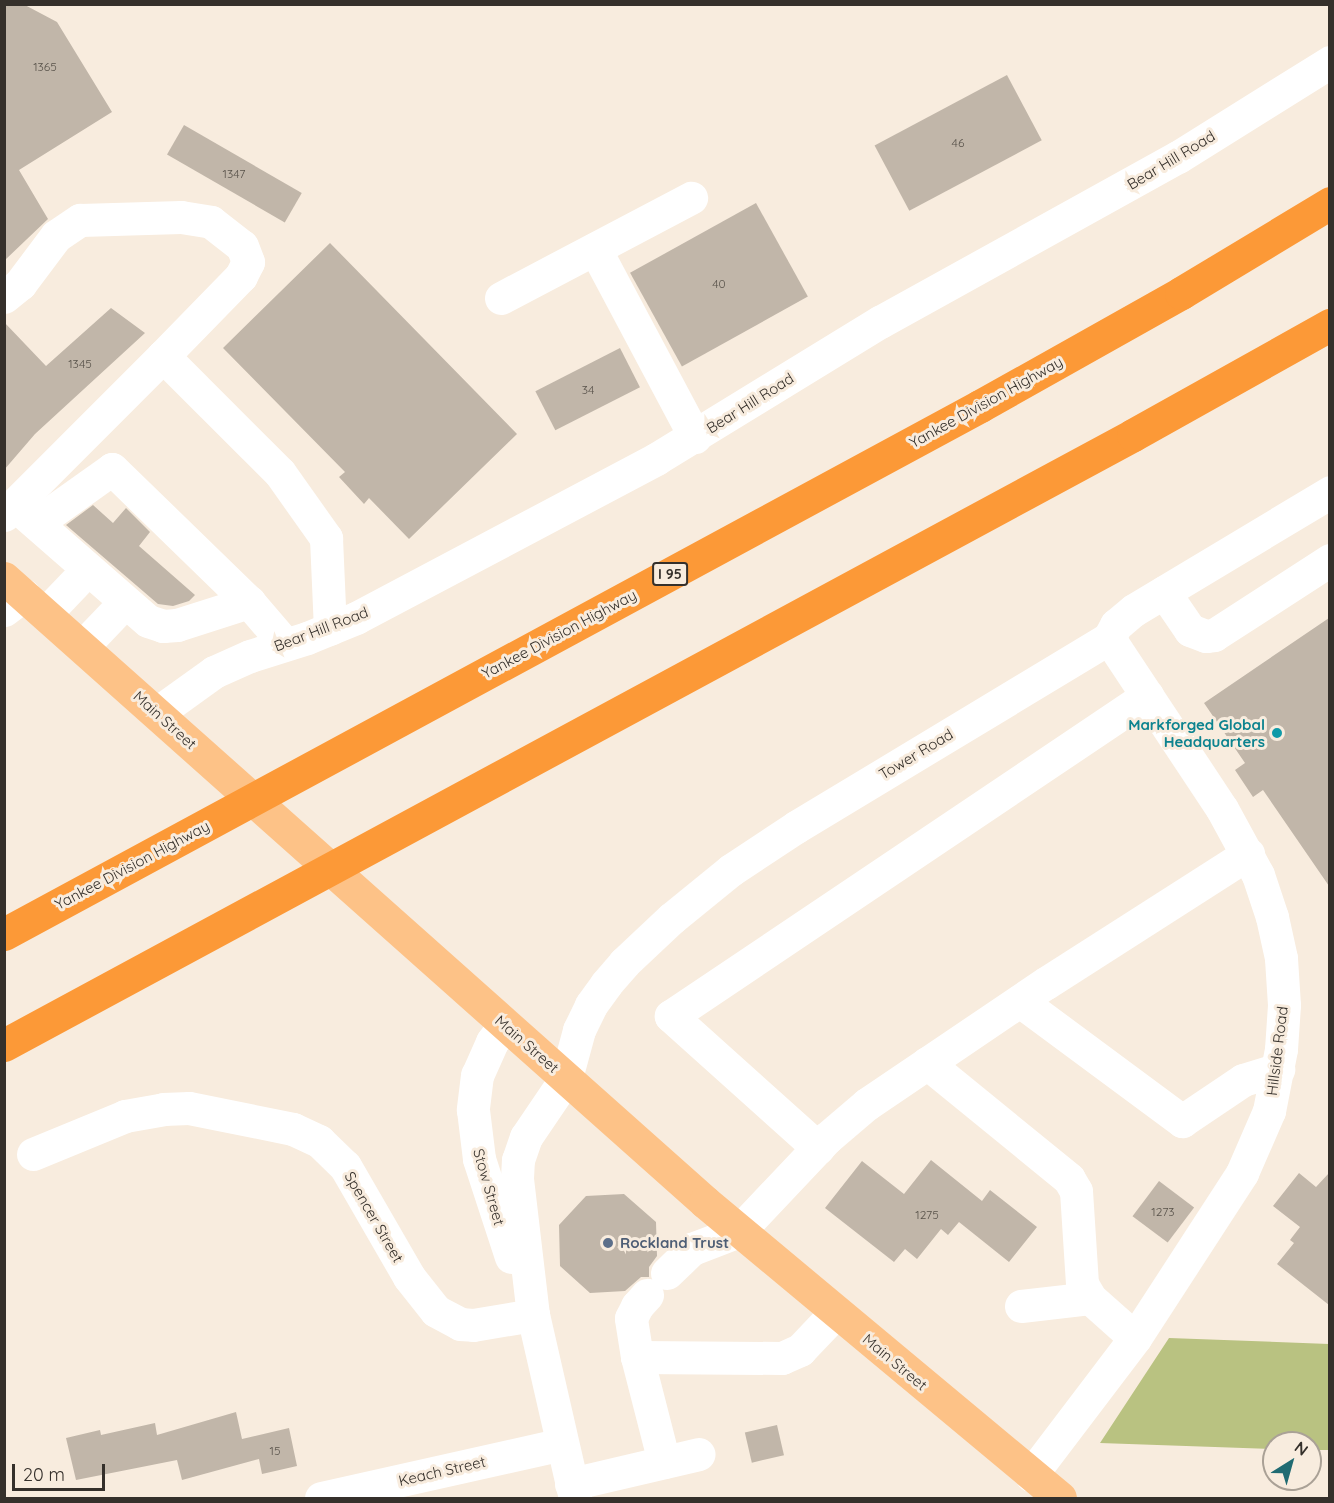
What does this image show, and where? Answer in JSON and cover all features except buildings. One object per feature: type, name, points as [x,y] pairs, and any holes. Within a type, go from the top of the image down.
[{"type":"highway","name":"Yankee Division Highway","points":[[4,934],[980,406],[1181,292],[1329,203]]},
{"type":"highway","points":[[4,1045],[1133,435],[1329,325]]},
{"type":"main road","name":"Main Street","points":[[20,599],[82,647],[739,1231],[1047,1491]]},
{"type":"street","name":"Bear Hill Road","points":[[157,713],[214,672],[250,656],[330,629],[404,594],[695,437],[880,322],[1178,157],[1329,62]]},
{"type":"street","points":[[501,298],[691,198]]},
{"type":"street","points":[[4,297],[20,284],[56,236],[80,220],[181,217],[211,222],[242,246],[248,262],[241,276],[163,356],[18,514]]},
{"type":"street","points":[[595,249],[695,437]]},
{"type":"street","points":[[163,356],[280,473],[326,538],[330,629]]},
{"type":"street","points":[[18,514],[112,469],[249,602],[285,644]]},
{"type":"street","name":"Tower Road","points":[[566,1078],[579,1030],[591,1005],[606,984],[624,963],[704,891],[796,827],[1108,638],[1123,618],[1329,492]]},
{"type":"street","points":[[18,514],[88,569],[148,621],[169,626],[249,602]]},
{"type":"street","points":[[1164,592],[1190,630],[1206,636],[1214,635],[1329,560]]},
{"type":"street","points":[[20,599],[88,569]]},
{"type":"street","points":[[82,647],[126,602]]},
{"type":"street","name":"Hillside Road","points":[[1047,1491],[1135,1338],[1242,1173],[1262,1132],[1278,1069],[1284,1005],[1281,958],[1266,897],[1248,854],[1222,809],[1108,638]]},
{"type":"street","points":[[818,1148],[671,1016],[1147,696]]},
{"type":"street","points":[[664,1462],[637,1357],[631,1318],[637,1306],[657,1284],[692,1249],[739,1231],[818,1148],[867,1104],[1020,1001],[1248,854]]},
{"type":"street","points":[[1020,1001],[1182,1121],[1243,1080],[1278,1069]]},
{"type":"street","name":"Stow Street","points":[[505,1024],[492,1042],[477,1075],[473,1093],[475,1135],[487,1190],[532,1315]]},
{"type":"street","points":[[927,1063],[1069,1179],[1076,1191],[1082,1284],[1090,1298],[1135,1338]]},
{"type":"street","name":"Stow Street","points":[[566,1078],[526,1137],[518,1160],[519,1214],[532,1315],[573,1491]]},
{"type":"street","name":"Spencer Street","points":[[33,1154],[124,1116],[163,1108],[189,1108],[293,1129],[320,1141],[345,1166],[408,1276],[436,1311],[460,1324],[473,1325],[532,1315]]},
{"type":"street","points":[[1022,1306],[1090,1298]]},
{"type":"street","points":[[637,1357],[782,1358],[805,1346],[836,1312]]},
{"type":"street","name":"Keach Street","points":[[321,1498],[562,1444]]},
{"type":"street","points":[[573,1491],[664,1462],[699,1454]]},
{"type":"green space","points":[[1169,1338],[1329,1344],[1329,1450],[1322,1450],[1322,1431],[1262,1431],[1262,1449],[1100,1443]]},
{"type":"place","name":"Markforged Global Headquarters","points":[[1277,733]]},
{"type":"place","name":"Rockland Trust","points":[[608,1243]]}]
